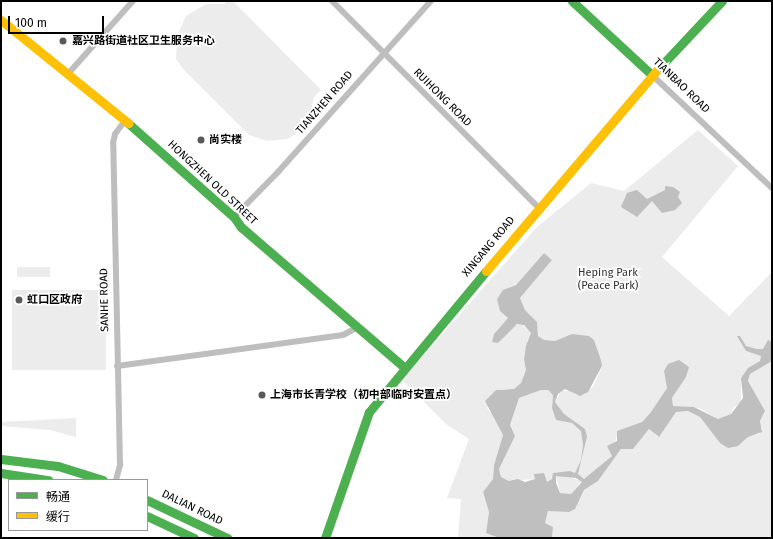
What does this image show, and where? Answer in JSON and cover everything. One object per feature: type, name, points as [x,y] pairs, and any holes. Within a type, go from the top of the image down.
[{"type":"street","points":[[67,74],[132,1]]},
{"type":"street","name":"RUIHONG ROAD","points":[[332,1],[538,208]]},
{"type":"street","name":"TIANZHEN ROAD","points":[[234,217],[278,172],[431,1]]},
{"type":"street","name":"TIANBAO ROAD","points":[[572,1],[772,188]]},
{"type":"street","name":"XINGANG ROAD","points":[[324,538],[366,418],[404,367],[538,208],[652,75],[722,1]]},
{"type":"street","name":"HONGZHEN OLD STREET","points":[[1,20],[124,122],[234,217],[240,227],[404,367]]},
{"type":"street","name":"SANHE ROAD","points":[[116,479],[120,465],[113,143],[115,134],[124,122]]},
{"type":"street","points":[[117,366],[343,335],[358,327]]},
{"type":"street","points":[[1,459],[58,466],[100,479]]},
{"type":"street","points":[[1,473],[41,479]]},
{"type":"street","name":"DALIAN ROAD","points":[[148,500],[227,538]]},
{"type":"street","points":[[148,516],[194,538]]},
{"type":"green space","points":[[227,1],[233,1],[321,90],[314,97],[310,117],[296,134],[287,139],[267,141],[249,135],[183,69],[176,59],[177,36],[186,16],[206,4],[224,4]]},
{"type":"green space","name":"Heping Park (Peace Park)","points":[[698,130],[738,166],[662,257],[729,316],[772,272],[772,342],[768,341],[763,349],[757,349],[746,346],[740,336],[746,351],[761,356],[760,361],[741,378],[741,402],[733,408],[731,414],[718,419],[699,408],[673,406],[672,398],[686,377],[664,371],[667,388],[651,412],[642,422],[618,431],[612,456],[584,479],[578,474],[587,437],[560,410],[555,402],[561,391],[570,391],[576,395],[593,387],[602,367],[601,360],[594,340],[589,336],[567,336],[555,341],[544,340],[538,336],[537,322],[525,310],[520,298],[552,260],[544,253],[516,285],[509,287],[504,312],[508,318],[494,334],[498,343],[511,327],[521,323],[531,333],[524,359],[526,370],[521,383],[514,389],[500,389],[487,408],[499,422],[503,435],[494,465],[493,479],[483,492],[489,512],[486,533],[499,538],[458,538],[461,499],[447,498],[469,439],[446,424],[402,380],[537,227],[591,183],[624,191]]},
{"type":"green space","points":[[17,267],[50,267],[50,277],[17,277]]},
{"type":"green space","points":[[12,290],[106,290],[106,370],[12,370]]},
{"type":"green space","points":[[772,361],[772,538],[552,538],[553,527],[545,523],[548,511],[558,511],[579,501],[584,490],[598,481],[621,449],[633,449],[649,429],[658,437],[676,412],[688,411],[700,417],[712,433],[738,446],[748,437],[759,434],[762,429],[760,421],[765,413],[748,381],[750,374]]},
{"type":"green space","points":[[541,390],[548,390],[553,395],[552,407],[556,420],[572,423],[581,431],[583,445],[581,460],[575,473],[570,471],[553,473],[553,479],[547,482],[535,474],[535,479],[510,481],[501,477],[498,469],[515,436],[510,425],[519,398]]},
{"type":"green space","points":[[76,418],[76,437],[50,430],[1,426],[1,422]]},
{"type":"green space","points":[[556,476],[566,476],[582,481],[571,494],[560,493]]},
{"type":"shaded area","points":[[665,186],[673,187],[680,192],[678,197],[682,203],[675,210],[662,213],[652,201],[637,217],[621,207],[627,193],[637,190],[647,199],[665,190]]},
{"type":"shaded area","points":[[544,253],[552,260],[520,298],[525,310],[537,322],[538,336],[544,340],[555,341],[572,334],[589,336],[594,340],[602,366],[588,392],[580,396],[565,389],[558,394],[555,402],[564,414],[585,429],[587,437],[578,474],[584,479],[612,456],[607,446],[617,441],[617,431],[642,422],[651,412],[667,388],[664,371],[668,364],[679,360],[689,367],[686,377],[672,398],[673,406],[694,407],[718,419],[731,414],[743,398],[741,378],[748,368],[760,361],[761,356],[746,351],[737,336],[740,336],[746,346],[757,349],[763,349],[768,340],[772,342],[772,361],[750,374],[748,381],[765,411],[760,421],[762,432],[748,437],[738,446],[728,448],[720,443],[700,417],[688,411],[676,412],[659,437],[649,429],[633,449],[621,449],[598,481],[584,490],[575,509],[569,512],[548,511],[545,523],[553,527],[552,538],[499,538],[486,533],[489,512],[483,492],[493,479],[494,465],[503,435],[485,401],[496,390],[514,389],[521,383],[526,370],[524,359],[526,346],[531,333],[524,325],[517,324],[498,343],[492,342],[494,334],[508,318],[500,311],[497,299],[503,290],[516,285]],"holes":[[[541,390],[548,390],[553,395],[552,408],[556,420],[572,423],[581,431],[583,445],[581,460],[575,473],[570,471],[553,473],[552,479],[547,482],[544,473],[534,474],[535,479],[525,482],[518,479],[509,481],[501,477],[499,469],[515,436],[510,425],[519,398]],[[556,476],[576,478],[582,482],[571,494],[560,493],[556,483]]]},
{"type":"traffic: fast","points":[[572,1],[652,75]]},
{"type":"traffic: fast","points":[[659,68],[722,1]]},
{"type":"traffic: fast","points":[[128,123],[234,217],[241,227],[404,367]]},
{"type":"traffic: fast","points":[[325,538],[369,412],[486,271]]},
{"type":"traffic: fast","points":[[1,459],[58,466],[100,479]]},
{"type":"traffic: fast","points":[[1,473],[41,479]]},
{"type":"traffic: fast","points":[[148,500],[227,538]]},
{"type":"traffic: fast","points":[[148,516],[194,538]]},
{"type":"traffic: slow","points":[[1,20],[128,123]]},
{"type":"traffic: slow","points":[[486,271],[659,68]]},
{"type":"place","name":"嘉兴路街道社区卫生服务中心","points":[[63,41]]},
{"type":"place","name":"尚实楼","points":[[201,140]]},
{"type":"place","name":"虹口区政府","points":[[19,300]]},
{"type":"place","name":"上海市长青学校（初中部临时安置点）","points":[[262,395]]}]
